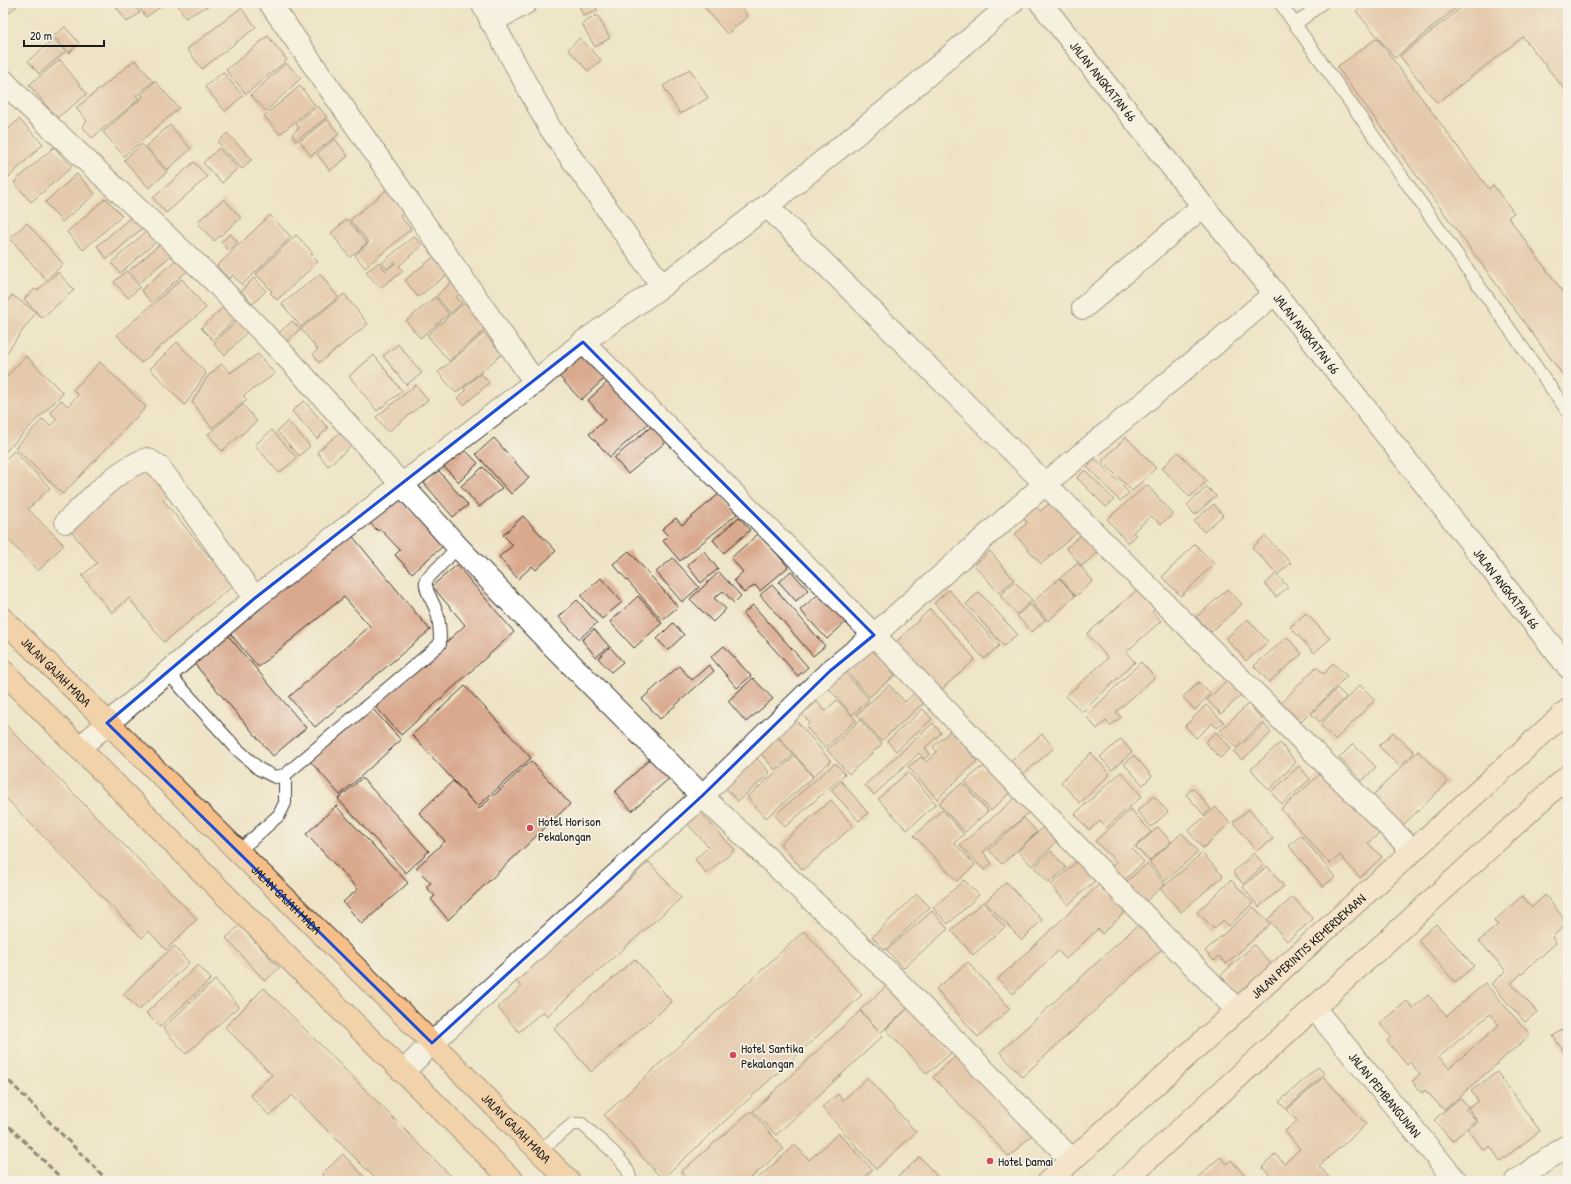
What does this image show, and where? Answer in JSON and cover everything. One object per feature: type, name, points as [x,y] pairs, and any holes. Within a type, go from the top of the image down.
[{"type":"highway","name":"JALAN GAJAH MADA","points":[[3,619],[432,1043],[569,1181]]},
{"type":"highway","points":[[3,671],[513,1181]]},
{"type":"street","points":[[270,3],[535,382]]},
{"type":"street","points":[[526,3],[486,12],[550,128],[662,286]]},
{"type":"street","points":[[79,748],[255,598],[535,382],[584,342],[662,286],[767,206],[895,103],[1012,3]]},
{"type":"street","name":"JALAN ANGKATAN 66","points":[[1041,3],[1203,206],[1275,293],[1568,667]]},
{"type":"street","points":[[3,80],[20,99],[210,277],[293,364],[458,547],[547,640],[702,796],[889,973],[1072,1160]]},
{"type":"street","points":[[767,206],[1413,851]]},
{"type":"street","points":[[1084,308],[1203,206]]},
{"type":"street","points":[[403,1072],[432,1043],[702,796],[830,671],[874,635],[1045,484],[1275,293]]},
{"type":"street","points":[[584,342],[874,635],[1061,830],[1237,1010]]},
{"type":"street","points":[[66,522],[122,472],[136,463],[147,459],[159,467],[180,494],[255,598]]},
{"type":"street","name":"JALAN PERINTIS KEMERDEKAAN","points":[[1049,1181],[1568,710]]},
{"type":"street","points":[[1124,1181],[1568,776]]},
{"type":"street","name":"JALAN PEMBANGUNAN","points":[[1314,1008],[1456,1181]]},
{"type":"street","points":[[1516,1181],[1568,1145]]},
{"type":"lane","points":[[1280,3],[1568,412]]},
{"type":"lane","points":[[1296,24],[1322,3]]},
{"type":"lane","points":[[167,672],[237,749],[259,769],[275,777],[285,775],[440,644],[440,626],[436,611],[425,585],[426,580],[458,547]]},
{"type":"lane","points":[[238,852],[279,815],[285,803],[285,775]]},
{"type":"lane","points":[[539,1151],[573,1124],[582,1124],[624,1163],[630,1177],[630,1181]]},
{"type":"highlighted area","points":[[583,342],[874,635],[830,671],[702,796],[432,1043],[107,723],[255,598]]},
{"type":"building","points":[[3,3],[20,3],[3,18]]},
{"type":"building","points":[[118,3],[133,3],[140,13],[127,22],[115,5]]},
{"type":"building","points":[[136,3],[166,3],[146,17]]},
{"type":"building","points":[[177,3],[213,3],[185,18]]},
{"type":"building","points":[[578,3],[595,3],[597,11],[583,16]]},
{"type":"building","points":[[701,3],[738,3],[748,16],[727,34]]},
{"type":"building","points":[[1367,3],[1462,3],[1395,58],[1356,11]]},
{"type":"building","points":[[1467,3],[1564,3],[1568,8],[1568,94],[1523,37],[1437,103],[1400,56]]},
{"type":"building","points":[[241,8],[256,27],[202,69],[187,49]]},
{"type":"building","points":[[597,15],[610,38],[595,47],[582,24]]},
{"type":"building","points":[[65,27],[79,43],[69,53],[54,36]]},
{"type":"building","points":[[268,36],[287,60],[246,94],[226,70]]},
{"type":"building","points":[[580,38],[601,60],[588,71],[568,49]]},
{"type":"building","points":[[1377,38],[1489,189],[1493,185],[1514,213],[1508,217],[1568,299],[1568,382],[1337,67]]},
{"type":"building","points":[[54,39],[65,52],[39,74],[28,61]]},
{"type":"building","points":[[60,60],[87,94],[57,118],[29,85]]},
{"type":"building","points":[[135,60],[153,81],[136,95],[139,99],[92,138],[82,126],[87,121],[76,108]]},
{"type":"building","points":[[286,63],[301,78],[266,111],[251,95]]},
{"type":"building","points":[[690,69],[708,98],[680,114],[663,86]]},
{"type":"building","points":[[223,72],[243,96],[225,111],[205,87]]},
{"type":"building","points":[[155,81],[179,108],[124,156],[103,132],[143,97],[141,94]]},
{"type":"building","points":[[300,86],[315,105],[280,134],[264,116]]},
{"type":"building","points":[[318,106],[327,117],[296,141],[292,134],[299,128],[296,124]]},
{"type":"building","points":[[19,119],[43,144],[3,183],[3,134]]},
{"type":"building","points":[[327,119],[339,134],[311,156],[300,141]]},
{"type":"building","points":[[170,125],[191,149],[167,170],[146,146]]},
{"type":"building","points":[[227,133],[252,159],[242,169],[218,142]]},
{"type":"building","points":[[335,139],[348,156],[330,171],[317,154]]},
{"type":"building","points":[[142,144],[167,172],[149,188],[124,160]]},
{"type":"building","points":[[54,147],[72,167],[31,202],[14,182]]},
{"type":"building","points":[[219,148],[238,168],[222,183],[203,163]]},
{"type":"building","points":[[194,162],[207,177],[166,213],[153,198]]},
{"type":"building","points":[[77,174],[95,194],[62,222],[45,202]]},
{"type":"building","points":[[387,190],[405,212],[400,216],[411,229],[365,268],[355,255],[369,242],[350,220]]},
{"type":"building","points":[[106,198],[122,216],[83,250],[67,232]]},
{"type":"building","points":[[224,199],[241,218],[214,241],[197,222]]},
{"type":"building","points":[[137,212],[147,224],[107,259],[97,246]]},
{"type":"building","points":[[270,215],[291,237],[242,285],[233,275],[229,279],[217,266]]},
{"type":"building","points":[[347,219],[367,243],[350,257],[331,233]]},
{"type":"building","points":[[3,221],[8,227],[3,232]]},
{"type":"building","points":[[27,223],[63,264],[46,280],[10,238]]},
{"type":"building","points":[[148,230],[158,240],[120,273],[111,263]]},
{"type":"building","points":[[230,234],[238,242],[229,251],[221,242]]},
{"type":"building","points":[[296,235],[313,253],[311,254],[318,262],[277,300],[270,293],[272,291],[256,274]]},
{"type":"building","points":[[414,236],[422,245],[399,266],[403,271],[380,288],[366,272],[379,262],[386,271],[396,262],[387,269],[382,263]]},
{"type":"building","points":[[165,240],[176,251],[139,283],[129,271]]},
{"type":"building","points":[[435,256],[449,273],[418,297],[405,280]]},
{"type":"building","points":[[179,257],[190,269],[151,302],[141,290]]},
{"type":"building","points":[[126,271],[140,287],[128,298],[114,282]]},
{"type":"building","points":[[58,272],[74,290],[42,318],[24,299],[35,289],[37,291]]},
{"type":"building","points":[[320,274],[338,297],[301,327],[282,304]]},
{"type":"building","points":[[254,278],[266,291],[253,304],[241,291]]},
{"type":"building","points":[[456,278],[465,288],[456,297],[462,303],[451,313],[436,296]]},
{"type":"building","points":[[182,279],[206,308],[141,363],[117,335]]},
{"type":"building","points":[[344,294],[368,324],[319,363],[313,354],[318,350],[301,329]]},
{"type":"building","points":[[12,295],[36,312],[3,358],[3,308]]},
{"type":"building","points":[[435,297],[449,314],[420,338],[406,321]]},
{"type":"building","points":[[229,302],[240,314],[213,340],[201,328]]},
{"type":"building","points":[[465,303],[487,328],[449,361],[427,335]]},
{"type":"building","points":[[242,315],[253,326],[225,355],[213,344]]},
{"type":"building","points":[[292,321],[300,329],[286,342],[278,334]]},
{"type":"building","points":[[484,333],[502,354],[456,393],[438,372]]},
{"type":"building","points":[[177,342],[206,373],[185,405],[150,369]]},
{"type":"building","points":[[398,344],[422,373],[406,385],[383,356]]},
{"type":"building","points":[[581,351],[606,377],[581,400],[557,374]]},
{"type":"building","points":[[258,354],[275,374],[243,396],[247,400],[212,428],[192,402],[207,377],[222,364],[230,373]]},
{"type":"building","points":[[374,355],[402,391],[377,411],[349,376]]},
{"type":"building","points":[[26,356],[63,393],[3,454],[3,380]]},
{"type":"building","points":[[100,362],[146,407],[63,494],[15,448],[43,419],[50,426],[57,419],[50,412],[61,400],[68,406],[78,395],[73,390]]},
{"type":"building","points":[[481,373],[489,383],[464,405],[457,398],[466,391],[464,388]]},
{"type":"building","points":[[611,379],[649,423],[610,457],[589,434],[605,420],[588,400]]},
{"type":"building","points":[[416,385],[428,400],[388,432],[376,417]]},
{"type":"building","points":[[304,401],[328,428],[317,439],[292,411]]},
{"type":"building","points":[[243,405],[257,421],[222,451],[208,434]]},
{"type":"building","points":[[288,421],[310,446],[299,456],[277,431]]},
{"type":"building","points":[[654,424],[668,440],[628,474],[614,458]]},
{"type":"building","points":[[344,429],[356,442],[328,466],[317,452]]},
{"type":"building","points":[[272,430],[297,458],[279,473],[255,445]]},
{"type":"building","points":[[1126,437],[1156,468],[1132,491],[1102,461]]},
{"type":"building","points":[[494,438],[529,478],[511,494],[476,454]]},
{"type":"building","points":[[458,443],[478,463],[459,482],[439,462]]},
{"type":"building","points":[[14,451],[50,488],[28,509],[64,545],[38,571],[3,534],[3,462]]},
{"type":"building","points":[[1178,452],[1207,481],[1190,497],[1162,468]]},
{"type":"building","points":[[1096,459],[1129,493],[1120,501],[1087,467]]},
{"type":"building","points":[[147,461],[173,492],[163,500],[213,561],[219,556],[239,581],[164,642],[129,598],[112,613],[82,576],[97,563],[67,526]]},
{"type":"building","points":[[483,467],[502,488],[479,507],[461,486]]},
{"type":"building","points":[[438,470],[468,505],[453,517],[424,483]]},
{"type":"building","points":[[1085,470],[1114,500],[1106,507],[1077,478]]},
{"type":"building","points":[[1147,485],[1173,514],[1161,524],[1151,516],[1133,532],[1136,536],[1128,543],[1107,519]]},
{"type":"building","points":[[1207,487],[1216,496],[1195,515],[1187,505]]},
{"type":"building","points":[[720,493],[737,514],[680,561],[663,541],[668,536],[662,529],[676,518],[682,525]]},
{"type":"building","points":[[395,494],[443,546],[412,573],[395,555],[400,550],[380,529],[378,531],[367,520]]},
{"type":"building","points":[[1054,500],[1080,530],[1041,564],[1015,534],[1027,523],[1024,518],[1037,507],[1040,511]]},
{"type":"building","points":[[1214,504],[1223,515],[1204,532],[1194,521]]},
{"type":"building","points":[[523,516],[556,551],[536,570],[532,566],[518,579],[499,557],[513,545],[503,535]]},
{"type":"building","points":[[739,517],[750,530],[724,553],[713,540]]},
{"type":"building","points":[[1085,531],[1101,550],[1082,566],[1066,548]]},
{"type":"building","points":[[349,532],[430,630],[315,727],[289,697],[370,626],[344,597],[258,667],[229,632]]},
{"type":"building","points":[[759,533],[788,567],[760,591],[755,585],[744,593],[734,580],[743,572],[731,558]]},
{"type":"building","points":[[1265,536],[1291,563],[1277,575],[1288,587],[1276,597],[1265,584],[1277,573],[1252,548]]},
{"type":"building","points":[[1195,544],[1214,564],[1181,596],[1162,577]]},
{"type":"building","points":[[629,551],[678,607],[662,620],[613,564]]},
{"type":"building","points":[[704,551],[718,569],[701,583],[687,565]]},
{"type":"building","points":[[990,551],[1014,580],[999,593],[974,565]]},
{"type":"building","points":[[673,558],[699,587],[682,602],[656,572]]},
{"type":"building","points":[[1078,563],[1093,581],[1076,596],[1060,578]]},
{"type":"building","points":[[457,565],[514,632],[401,735],[376,707],[465,625],[432,586]]},
{"type":"building","points":[[791,571],[808,590],[796,601],[779,582]]},
{"type":"building","points":[[719,572],[741,596],[734,603],[723,591],[714,598],[726,609],[713,622],[690,599]]},
{"type":"building","points":[[601,578],[622,602],[602,619],[581,596]]},
{"type":"building","points":[[1059,578],[1075,596],[1048,621],[1032,603]]},
{"type":"building","points":[[1015,582],[1032,600],[1017,614],[1000,596]]},
{"type":"building","points":[[772,585],[825,646],[813,656],[760,595]]},
{"type":"building","points":[[1228,589],[1242,604],[1211,632],[1196,617]]},
{"type":"building","points":[[949,590],[999,646],[984,659],[934,603]]},
{"type":"building","points":[[1145,590],[1158,605],[1152,611],[1161,621],[1126,652],[1135,662],[1082,712],[1066,696],[1108,658],[1087,634],[1136,591],[1140,595]]},
{"type":"building","points":[[821,592],[847,621],[827,639],[800,610]]},
{"type":"building","points":[[979,592],[1017,634],[1004,646],[966,604]]},
{"type":"building","points":[[638,596],[662,623],[634,648],[610,622]]},
{"type":"building","points":[[577,600],[597,623],[579,639],[559,617]]},
{"type":"building","points":[[1030,604],[1045,620],[1032,632],[1017,616]]},
{"type":"building","points":[[753,605],[808,667],[798,676],[743,614]]},
{"type":"building","points":[[930,609],[975,659],[941,690],[894,644]]},
{"type":"building","points":[[1306,613],[1330,639],[1314,653],[1290,627]]},
{"type":"building","points":[[1248,619],[1268,642],[1246,661],[1226,638]]},
{"type":"building","points":[[673,623],[684,635],[668,650],[657,639]]},
{"type":"building","points":[[594,629],[609,646],[596,657],[582,640]]},
{"type":"building","points":[[225,632],[306,728],[273,756],[192,661]]},
{"type":"building","points":[[1287,637],[1302,654],[1269,682],[1254,666]]},
{"type":"building","points":[[869,644],[895,675],[869,697],[843,667]]},
{"type":"building","points":[[724,646],[751,676],[737,688],[711,657]]},
{"type":"building","points":[[610,647],[623,662],[611,672],[598,658]]},
{"type":"building","points":[[1141,662],[1155,677],[1116,712],[1121,717],[1110,726],[1106,721],[1097,729],[1086,716]]},
{"type":"building","points":[[1333,663],[1347,676],[1301,722],[1281,703],[1316,667],[1324,674]]},
{"type":"building","points":[[709,665],[714,671],[660,719],[642,699],[679,666],[692,680]]},
{"type":"building","points":[[839,666],[869,700],[852,715],[822,680]]},
{"type":"building","points":[[753,678],[773,699],[746,722],[728,701]]},
{"type":"building","points":[[1228,679],[1242,694],[1221,714],[1207,700]]},
{"type":"building","points":[[1199,682],[1210,694],[1195,710],[1183,697]]},
{"type":"building","points":[[889,685],[905,702],[921,687],[930,697],[881,741],[857,714]]},
{"type":"building","points":[[1360,685],[1375,700],[1335,740],[1320,725]]},
{"type":"building","points":[[465,686],[531,758],[477,807],[479,809],[531,761],[570,804],[448,920],[431,899],[435,896],[426,887],[431,883],[416,868],[445,841],[419,813],[453,781],[476,805],[412,735]]},
{"type":"building","points":[[1337,688],[1346,697],[1320,722],[1311,714]]},
{"type":"building","points":[[837,700],[856,720],[825,748],[806,727],[810,723],[802,714],[817,702],[825,711]]},
{"type":"building","points":[[1248,704],[1264,721],[1236,748],[1220,731]]},
{"type":"building","points":[[369,705],[401,740],[340,795],[309,760]]},
{"type":"building","points":[[1206,705],[1224,722],[1217,728],[1212,723],[1196,738],[1185,726]]},
{"type":"building","points":[[923,709],[932,719],[896,751],[887,741]]},
{"type":"building","points":[[794,718],[831,761],[813,776],[776,733]]},
{"type":"building","points":[[860,720],[882,744],[849,774],[827,750]]},
{"type":"building","points":[[3,722],[197,919],[166,950],[149,931],[142,938],[3,795]]},
{"type":"building","points":[[933,723],[941,733],[925,748],[930,754],[924,759],[919,753],[874,795],[865,785]]},
{"type":"building","points":[[1264,724],[1271,733],[1242,760],[1234,752]]},
{"type":"building","points":[[950,731],[977,761],[937,799],[908,767],[921,757],[926,762],[937,752],[933,747]]},
{"type":"building","points":[[1216,732],[1231,748],[1220,758],[1205,742]]},
{"type":"building","points":[[1393,732],[1414,752],[1400,767],[1379,746]]},
{"type":"building","points":[[775,734],[793,755],[775,770],[757,749]]},
{"type":"building","points":[[1042,734],[1054,748],[1021,776],[1009,762]]},
{"type":"building","points":[[1121,739],[1132,752],[1112,770],[1100,757]]},
{"type":"building","points":[[1280,743],[1296,762],[1269,790],[1251,769]]},
{"type":"building","points":[[1353,744],[1376,767],[1362,781],[1339,758]]},
{"type":"building","points":[[1418,751],[1448,782],[1402,826],[1373,795]]},
{"type":"building","points":[[752,753],[770,773],[738,801],[720,782]]},
{"type":"building","points":[[1091,753],[1110,774],[1080,803],[1061,782]]},
{"type":"building","points":[[654,755],[673,775],[632,811],[615,792]]},
{"type":"building","points":[[1134,755],[1152,776],[1143,785],[1124,764]]},
{"type":"building","points":[[795,756],[813,777],[766,818],[747,797]]},
{"type":"building","points":[[993,760],[1016,786],[991,811],[965,782],[980,768],[981,769]]},
{"type":"building","points":[[835,763],[845,774],[785,827],[775,815]]},
{"type":"building","points":[[1299,766],[1310,779],[1282,804],[1271,792]]},
{"type":"building","points":[[1326,769],[1381,832],[1368,843],[1382,857],[1360,878],[1340,855],[1330,864],[1281,809]]},
{"type":"building","points":[[908,772],[936,804],[907,830],[878,799]]},
{"type":"building","points":[[1121,772],[1142,796],[1106,828],[1100,821],[1089,830],[1075,814]]},
{"type":"building","points":[[362,778],[429,851],[406,873],[338,799]]},
{"type":"building","points":[[841,781],[868,813],[859,821],[831,790]]},
{"type":"building","points":[[962,783],[988,811],[965,832],[939,804]]},
{"type":"building","points":[[1193,788],[1211,809],[1204,815],[1186,794]]},
{"type":"building","points":[[1021,793],[1034,808],[983,852],[992,863],[984,870],[960,845]]},
{"type":"building","points":[[1154,796],[1168,812],[1151,827],[1137,811]]},
{"type":"building","points":[[831,800],[853,826],[803,870],[780,844]]},
{"type":"building","points":[[336,806],[408,883],[362,924],[343,902],[358,889],[306,834]]},
{"type":"building","points":[[1216,807],[1230,823],[1203,848],[1188,831]]},
{"type":"building","points":[[697,809],[735,850],[706,874],[695,859],[709,847],[684,820]]},
{"type":"building","points":[[1131,809],[1151,832],[1132,849],[1144,862],[1123,881],[1111,867],[1117,862],[1095,841]]},
{"type":"building","points":[[1249,809],[1273,839],[1256,851],[1233,822]]},
{"type":"building","points":[[942,810],[964,834],[954,843],[975,865],[957,881],[914,836]]},
{"type":"building","points":[[1024,818],[1037,832],[1002,864],[989,850]]},
{"type":"building","points":[[1050,821],[1063,836],[1032,866],[1018,851]]},
{"type":"building","points":[[1158,827],[1171,842],[1149,861],[1136,847]]},
{"type":"building","points":[[1182,833],[1198,852],[1165,881],[1149,862]]},
{"type":"building","points":[[1301,835],[1335,877],[1323,887],[1289,846]]},
{"type":"building","points":[[1051,851],[1066,868],[1049,883],[1034,867]]},
{"type":"building","points":[[1202,853],[1223,876],[1181,912],[1161,889]]},
{"type":"building","points":[[1254,853],[1264,865],[1243,884],[1233,872]]},
{"type":"building","points":[[1083,856],[1101,875],[1068,905],[1051,885]]},
{"type":"building","points":[[649,862],[681,898],[547,1016],[543,1011],[519,1032],[498,1008],[521,987],[516,981]]},
{"type":"building","points":[[1147,864],[1165,884],[1145,902],[1127,881]]},
{"type":"building","points":[[1267,866],[1284,886],[1259,907],[1243,887]]},
{"type":"building","points":[[964,880],[979,895],[948,924],[933,908]]},
{"type":"building","points":[[1231,880],[1253,903],[1229,926],[1223,920],[1214,929],[1197,912]]},
{"type":"building","points":[[1006,882],[1042,920],[1022,940],[985,902]]},
{"type":"building","points":[[1099,885],[1125,912],[1102,934],[1098,929],[1066,959],[1058,951],[1013,994],[998,979]]},
{"type":"building","points":[[917,894],[930,907],[885,950],[872,937]]},
{"type":"building","points":[[1545,895],[1568,923],[1552,937],[1556,943],[1511,983],[1537,1012],[1525,1022],[1491,984],[1506,971],[1479,941],[1498,925],[1494,921],[1522,896],[1532,907]]},
{"type":"building","points":[[1293,897],[1313,919],[1287,941],[1268,919]]},
{"type":"building","points":[[983,902],[1005,927],[973,955],[951,930]]},
{"type":"building","points":[[1254,907],[1270,924],[1226,964],[1219,956],[1214,961],[1205,951]]},
{"type":"building","points":[[932,911],[948,929],[903,968],[887,950]]},
{"type":"building","points":[[1141,922],[1164,947],[1022,1077],[1000,1052]]},
{"type":"building","points":[[1436,924],[1474,966],[1455,982],[1418,940]]},
{"type":"building","points":[[240,925],[279,968],[265,981],[226,938]]},
{"type":"building","name":"Hotel Santika Pekalongan","points":[[804,931],[862,995],[662,1179],[604,1115]]},
{"type":"building","points":[[1254,945],[1272,965],[1237,997],[1221,975]]},
{"type":"building","points":[[174,946],[189,963],[139,1010],[123,994]]},
{"type":"building","points":[[635,959],[672,1002],[591,1072],[554,1029]]},
{"type":"building","points":[[968,962],[1010,1009],[978,1037],[936,989]]},
{"type":"building","points":[[198,965],[211,979],[160,1027],[146,1013]]},
{"type":"building","points":[[215,980],[239,1006],[186,1054],[163,1028]]},
{"type":"building","points":[[1485,983],[1530,1035],[1444,1110],[1425,1090],[1422,1093],[1412,1081],[1420,1074],[1410,1062],[1407,1065],[1387,1041],[1391,1037],[1380,1024],[1407,1001],[1413,1008],[1428,995],[1447,1016]],"holes":[[[1490,1014],[1499,1025],[1449,1068],[1439,1057]]]},
{"type":"building","points":[[889,984],[951,1053],[927,1074],[886,1029],[908,1008],[880,1033],[883,1036],[776,1135],[753,1111],[860,1011],[878,1030],[860,1010]]},
{"type":"building","points":[[264,988],[452,1177],[448,1181],[378,1181],[292,1095],[270,1116],[250,1095],[272,1075],[225,1027]]},
{"type":"building","points":[[1568,1026],[1568,1058],[1553,1036]]},
{"type":"building","points":[[961,1051],[1036,1131],[1009,1157],[933,1077]]},
{"type":"building","points":[[1318,1067],[1325,1074],[1286,1109],[1279,1102]]},
{"type":"building","points":[[1497,1072],[1540,1131],[1500,1161],[1490,1146],[1484,1151],[1468,1129],[1478,1122],[1468,1108],[1478,1101],[1471,1091]]},
{"type":"building","points":[[1324,1077],[1366,1124],[1319,1166],[1332,1181],[1267,1181],[1271,1177],[1262,1167],[1276,1154],[1284,1164],[1300,1149],[1285,1131],[1297,1121],[1287,1110]]},
{"type":"building","points":[[867,1078],[916,1132],[876,1169],[822,1107],[838,1094],[843,1100]]},
{"type":"building","points":[[1460,1098],[1468,1107],[1465,1109],[1476,1120],[1452,1141],[1434,1120]]},
{"type":"building","points":[[751,1111],[784,1149],[747,1181],[688,1181],[681,1172]]},
{"type":"building","points":[[839,1133],[872,1170],[864,1177],[868,1181],[755,1181],[795,1145],[809,1160]]},
{"type":"building","points":[[343,1154],[368,1181],[328,1181],[322,1174]]},
{"type":"building","points":[[920,1157],[941,1181],[899,1181],[896,1178]]},
{"type":"building","points":[[1220,1157],[1226,1164],[1231,1160],[1249,1181],[1194,1181]]},
{"type":"railway","points":[[3,1075],[108,1181]]},
{"type":"railway","points":[[3,1120],[64,1181]]},
{"type":"place","name":"Hotel Horison Pekalongan","points":[[530,828]]},
{"type":"place","name":"Hotel Santika Pekalongan","points":[[733,1055]]},
{"type":"place","name":"Hotel Damai","points":[[990,1161]]}]
